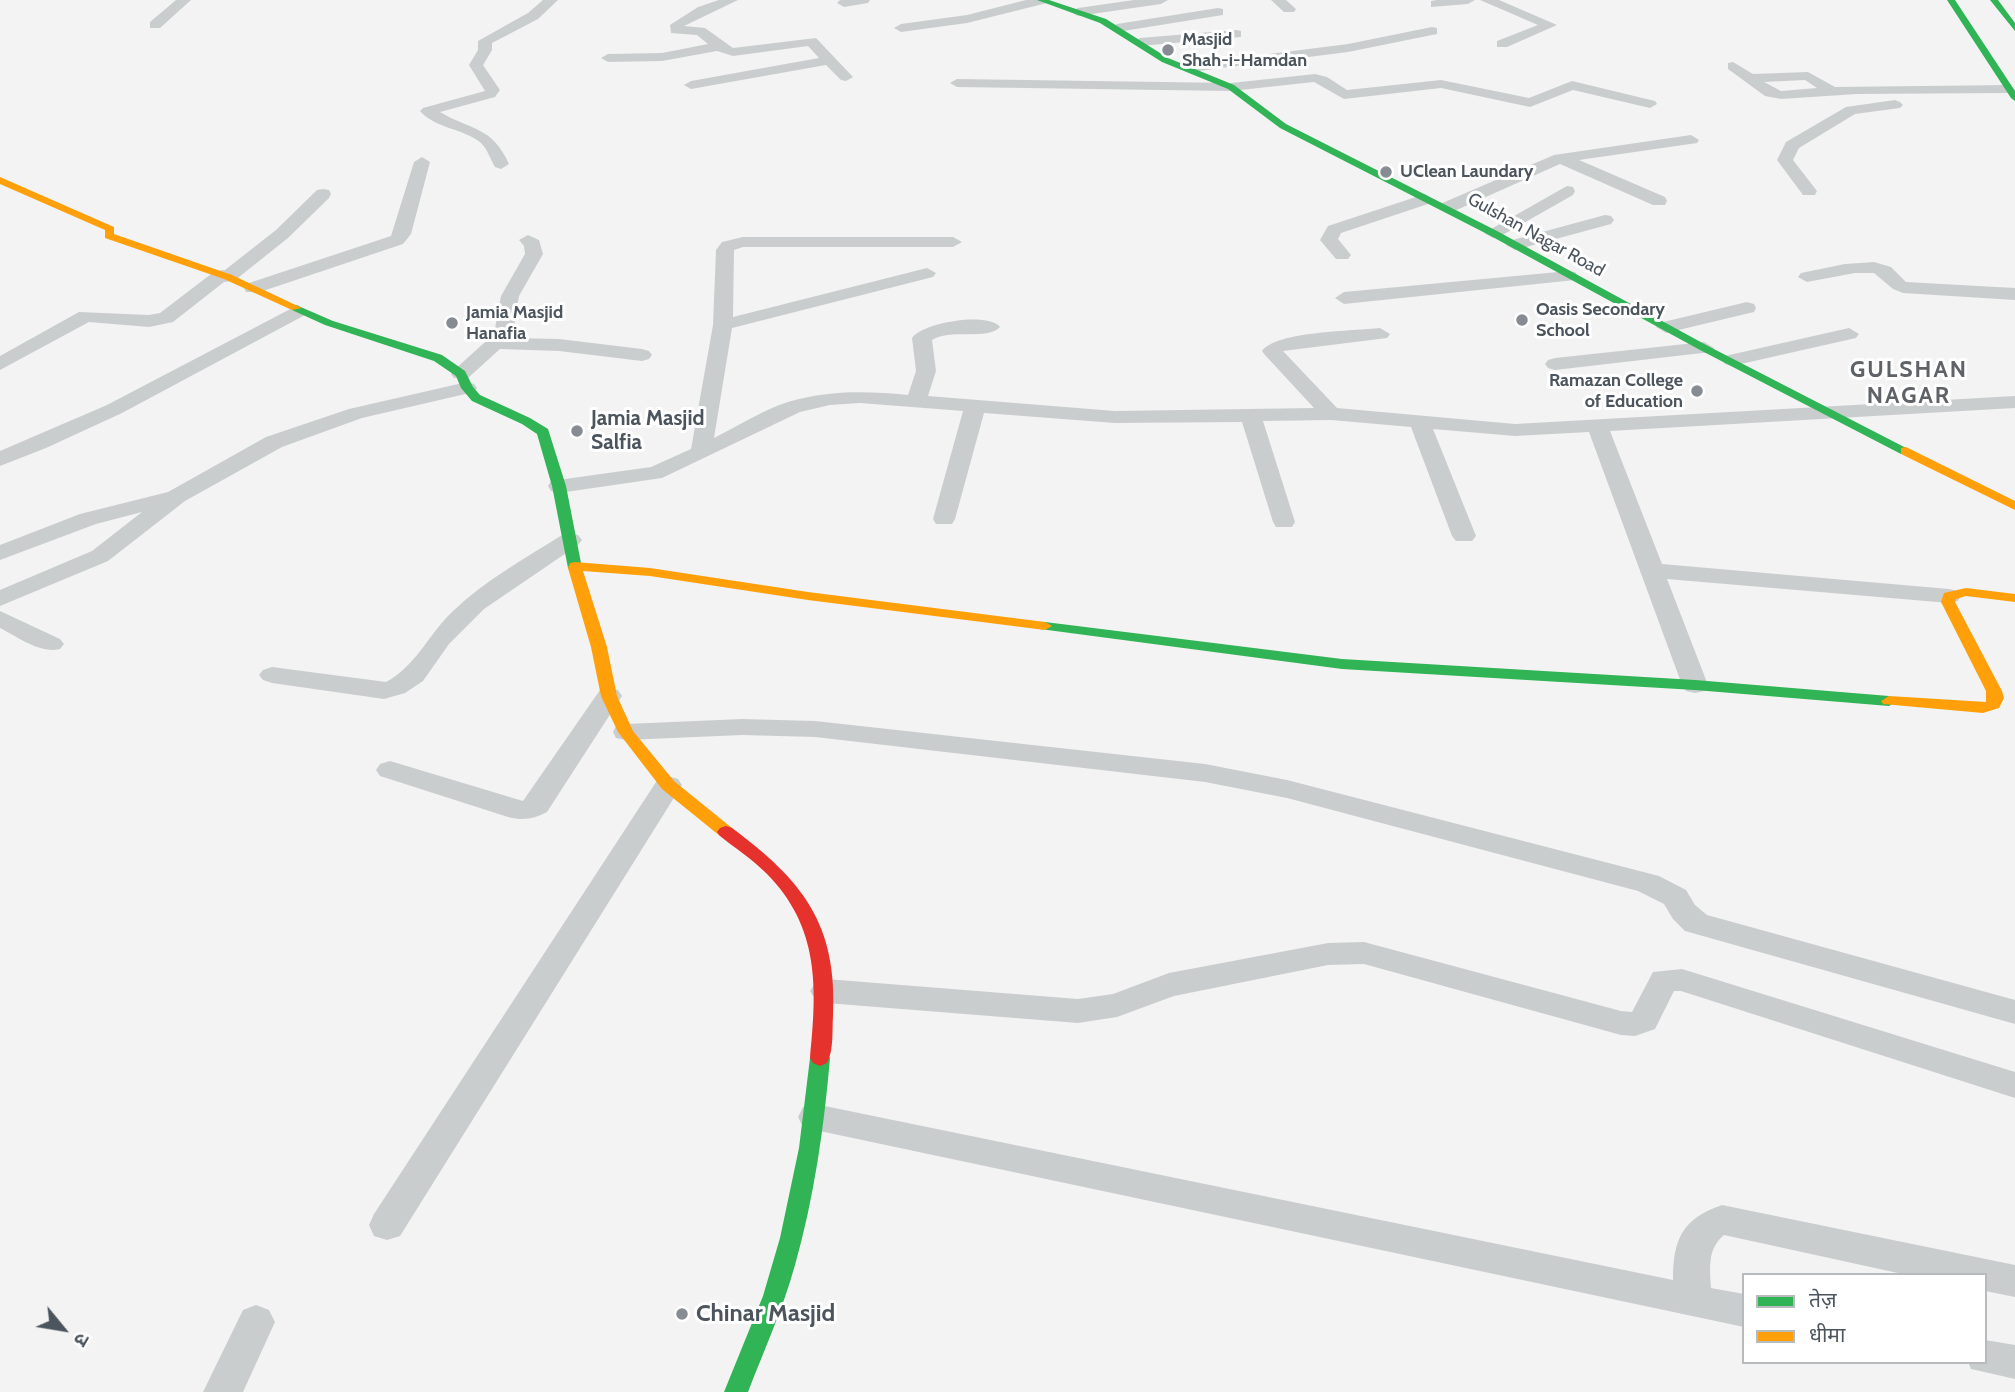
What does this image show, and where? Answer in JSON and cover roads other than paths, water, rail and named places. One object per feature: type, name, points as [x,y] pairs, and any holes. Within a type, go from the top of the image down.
[{"type":"main road","name":"Gulshan Nagar Road","points":[[1042,0],[1117,28],[1165,60],[1231,87],[1283,126],[1446,208],[1704,348],[2015,506]]},
{"type":"main road","points":[[1951,0],[2012,93]]},
{"type":"main road","points":[[1969,0],[2015,71]]},
{"type":"main road","points":[[1994,0],[2015,29]]},
{"type":"main road","points":[[0,180],[26,195],[56,203],[100,223],[110,229],[108,236],[224,276],[346,330],[425,353],[448,363],[485,404],[526,421],[543,432],[559,486],[575,566],[599,647],[609,696],[626,732],[668,785],[737,840],[790,888],[817,933],[826,991],[814,1117],[796,1213],[774,1295],[736,1392]]},
{"type":"main road","points":[[575,566],[650,572],[808,596],[1342,664],[1695,685],[1983,708],[1993,705],[1996,698],[1994,691],[1948,602],[1949,596],[1966,592],[2015,598]]},
{"type":"street","points":[[155,24],[184,0]]},
{"type":"street","points":[[501,164],[496,149],[482,135],[428,111],[490,94],[494,90],[492,84],[476,65],[485,50],[485,41],[533,16],[551,0]]},
{"type":"street","points":[[731,0],[703,10],[677,25],[676,30],[700,31],[726,51],[733,52],[808,40],[814,42],[846,77]]},
{"type":"street","points":[[844,3],[863,0]]},
{"type":"street","points":[[901,29],[977,17],[1042,0]]},
{"type":"street","points":[[1078,12],[1161,0]]},
{"type":"street","points":[[1436,4],[1468,0]]},
{"type":"street","points":[[1487,0],[1550,25],[1502,44]]},
{"type":"street","points":[[1117,28],[1218,12]]},
{"type":"street","points":[[1190,68],[1348,48],[1432,31]]},
{"type":"street","points":[[1140,42],[1236,34]]},
{"type":"street","points":[[608,58],[662,57],[720,46]]},
{"type":"street","points":[[691,85],[830,60]]},
{"type":"street","points":[[1733,66],[1770,93],[1781,95],[1923,89],[2012,93]]},
{"type":"street","points":[[957,83],[1231,87],[1315,78],[1325,81],[1339,94],[1441,84],[1530,103],[1572,85],[1650,104]]},
{"type":"street","points":[[1809,191],[1785,160],[1792,145],[1851,110],[1918,101],[1923,89]]},
{"type":"street","points":[[1446,208],[1560,158],[1691,140]]},
{"type":"street","points":[[1560,158],[1659,201]]},
{"type":"street","points":[[253,288],[397,240],[402,234],[422,162]]},
{"type":"street","points":[[1493,233],[1567,191]]},
{"type":"street","points":[[0,364],[86,316],[149,321],[166,318],[282,234],[323,194]]},
{"type":"street","points":[[1342,255],[1329,240],[1334,230],[1425,199]]},
{"type":"street","points":[[1515,245],[1605,220]]},
{"type":"street","points":[[0,599],[100,556],[177,496],[293,433],[464,381],[506,330],[510,296],[534,254],[533,244],[528,240]]},
{"type":"street","points":[[701,452],[723,325],[725,250],[728,246],[743,242],[953,242]]},
{"type":"street","points":[[1807,277],[1871,267],[1883,270],[1896,285],[1903,287],[2015,294]]},
{"type":"street","points":[[723,325],[927,273]]},
{"type":"street","points":[[1344,298],[1569,276]]},
{"type":"street","points":[[1666,327],[1747,308]]},
{"type":"street","points":[[0,459],[69,430],[171,380],[299,311]]},
{"type":"street","points":[[916,400],[926,371],[922,338],[926,334],[937,330],[990,327]]},
{"type":"street","points":[[1331,414],[1272,351],[1273,348],[1283,344],[1380,334]]},
{"type":"street","points":[[1732,360],[1849,334]]},
{"type":"street","points":[[498,343],[551,345],[642,355]]},
{"type":"street","points":[[1555,364],[1704,348]]},
{"type":"street","points":[[559,486],[654,473],[775,413],[810,402],[860,397],[1115,417],[1331,414],[1420,424],[1515,430],[2015,402]]},
{"type":"street","points":[[944,519],[975,407]]},
{"type":"street","points":[[1251,415],[1284,522]]},
{"type":"street","points":[[1420,424],[1464,536]]},
{"type":"street","points":[[1598,427],[1695,685]]},
{"type":"street","points":[[0,553],[88,519],[177,496]]},
{"type":"street","points":[[272,675],[384,691],[402,687],[411,681],[445,632],[472,605],[486,593],[570,540]]},
{"type":"street","points":[[1654,571],[1949,596]]},
{"type":"street","points":[[0,618],[51,643]]},
{"type":"street","points":[[390,770],[518,810],[528,810],[537,805],[609,696]]},
{"type":"street","points":[[626,732],[742,727],[815,729],[1248,780],[1648,883],[1675,897],[1684,912],[1696,923],[2015,1012]]},
{"type":"street","points":[[387,1226],[668,785]]},
{"type":"street","points":[[826,991],[1078,1011],[1117,1005],[1169,985],[1328,954],[1364,953],[1621,1023],[1635,1024],[1644,1020],[1664,980],[1682,980],[2015,1085]]},
{"type":"street","points":[[814,1117],[1742,1310]]},
{"type":"street","points":[[1692,1298],[1694,1244],[1700,1231],[1721,1220],[1974,1273]]},
{"type":"street","points":[[1987,1276],[2015,1282]]},
{"type":"street","points":[[223,1392],[256,1322]]},
{"type":"street","points":[[1987,1357],[2015,1362]]},
{"type":"place","name":"Masjid Shah-i-Hamdan","points":[[1168,50]]},
{"type":"place","name":"UClean Laundary","points":[[1386,172]]},
{"type":"place","name":"Oasis Secondary School","points":[[1522,320]]},
{"type":"place","name":"Jamia Masjid Hanafia","points":[[452,323]]},
{"type":"place","name":"Ramazan College of Education","points":[[1697,391]]},
{"type":"place","name":"Jamia Masjid Salfia","points":[[577,431]]},
{"type":"place","name":"Chinar Masjid","points":[[682,1314]]},
{"type":"district","name":"GULSHAN NAGAR","points":[[1909,383]]}]
